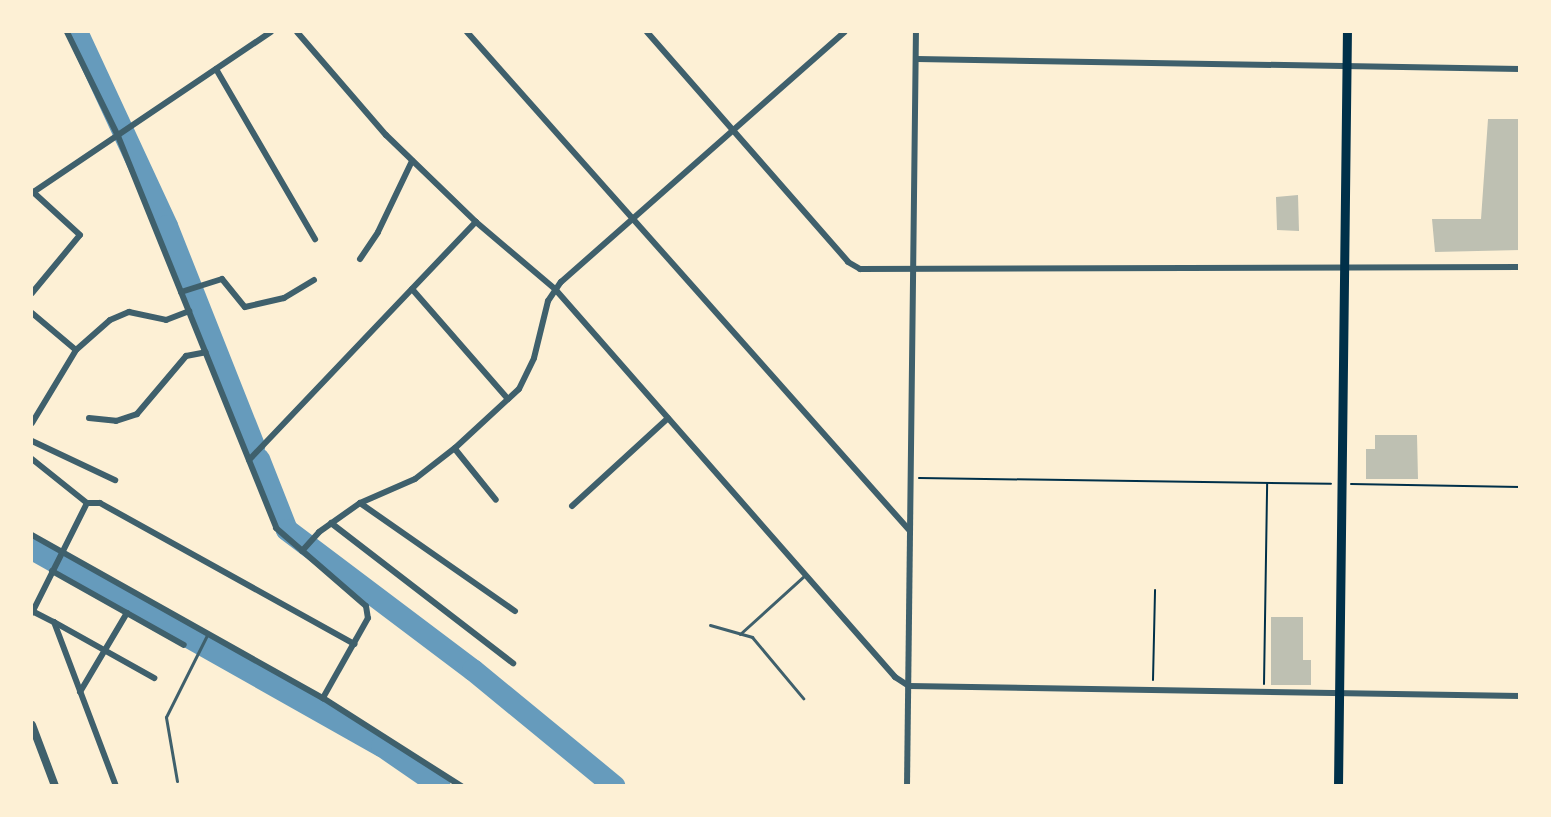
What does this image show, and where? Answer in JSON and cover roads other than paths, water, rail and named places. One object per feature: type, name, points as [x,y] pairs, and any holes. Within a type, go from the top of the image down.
[{"type":"main road","points":[[1338,786],[1347,32]]},
{"type":"street","points":[[67,32],[118,136],[184,290],[189,311],[276,528],[304,549],[366,606],[368,618],[323,698]]},
{"type":"street","points":[[32,293],[80,235],[32,192],[271,32]]},
{"type":"street","points":[[297,32],[412,161],[476,222],[555,289],[895,676],[909,686],[1520,696]]},
{"type":"street","points":[[467,32],[632,221],[910,531]]},
{"type":"street","points":[[647,32],[848,262],[860,269],[1343,265],[1520,267]]},
{"type":"street","points":[[304,549],[360,502],[415,479],[454,449],[508,399],[519,388],[534,358],[555,289],[845,32]]},
{"type":"street","points":[[908,786],[916,32]]},
{"type":"street","points":[[916,59],[1520,69]]},
{"type":"street","points":[[216,69],[315,239]]},
{"type":"street","points":[[360,259],[412,161]]},
{"type":"street","points":[[249,459],[476,222]]},
{"type":"street","points":[[184,290],[222,279],[245,307],[284,298],[314,280]]},
{"type":"street","points":[[412,289],[508,399]]},
{"type":"street","points":[[32,423],[76,350],[110,320],[129,312],[166,320],[189,311]]},
{"type":"street","points":[[32,312],[76,350]]},
{"type":"street","points":[[89,418],[117,421],[137,414],[186,356],[206,352]]},
{"type":"street","points":[[572,506],[668,418]]},
{"type":"street","points":[[32,441],[115,480]]},
{"type":"street","points":[[454,449],[496,500]]},
{"type":"street","points":[[32,459],[87,503],[100,503],[354,644]]},
{"type":"street","points":[[360,502],[515,611]]},
{"type":"street","points":[[87,503],[32,612],[154,678]]},
{"type":"street","points":[[331,524],[513,663]]},
{"type":"street","points":[[32,535],[323,698],[461,786]]},
{"type":"street","points":[[51,572],[184,645]]},
{"type":"street","points":[[80,692],[127,613]]},
{"type":"street","points":[[54,622],[116,786]]},
{"type":"street","points":[[32,725],[55,786]]},
{"type":"lane","points":[[740,633],[805,575]]},
{"type":"lane","points":[[710,625],[752,637],[803,698]]},
{"type":"lane","points":[[177,781],[166,717],[208,633]]},
{"type":"waterway","points":[[77,32],[167,226],[254,446]]},
{"type":"waterway","points":[[259,459],[287,530],[473,670],[614,786]]},
{"type":"waterway","points":[[32,549],[382,746],[440,786]]}]
